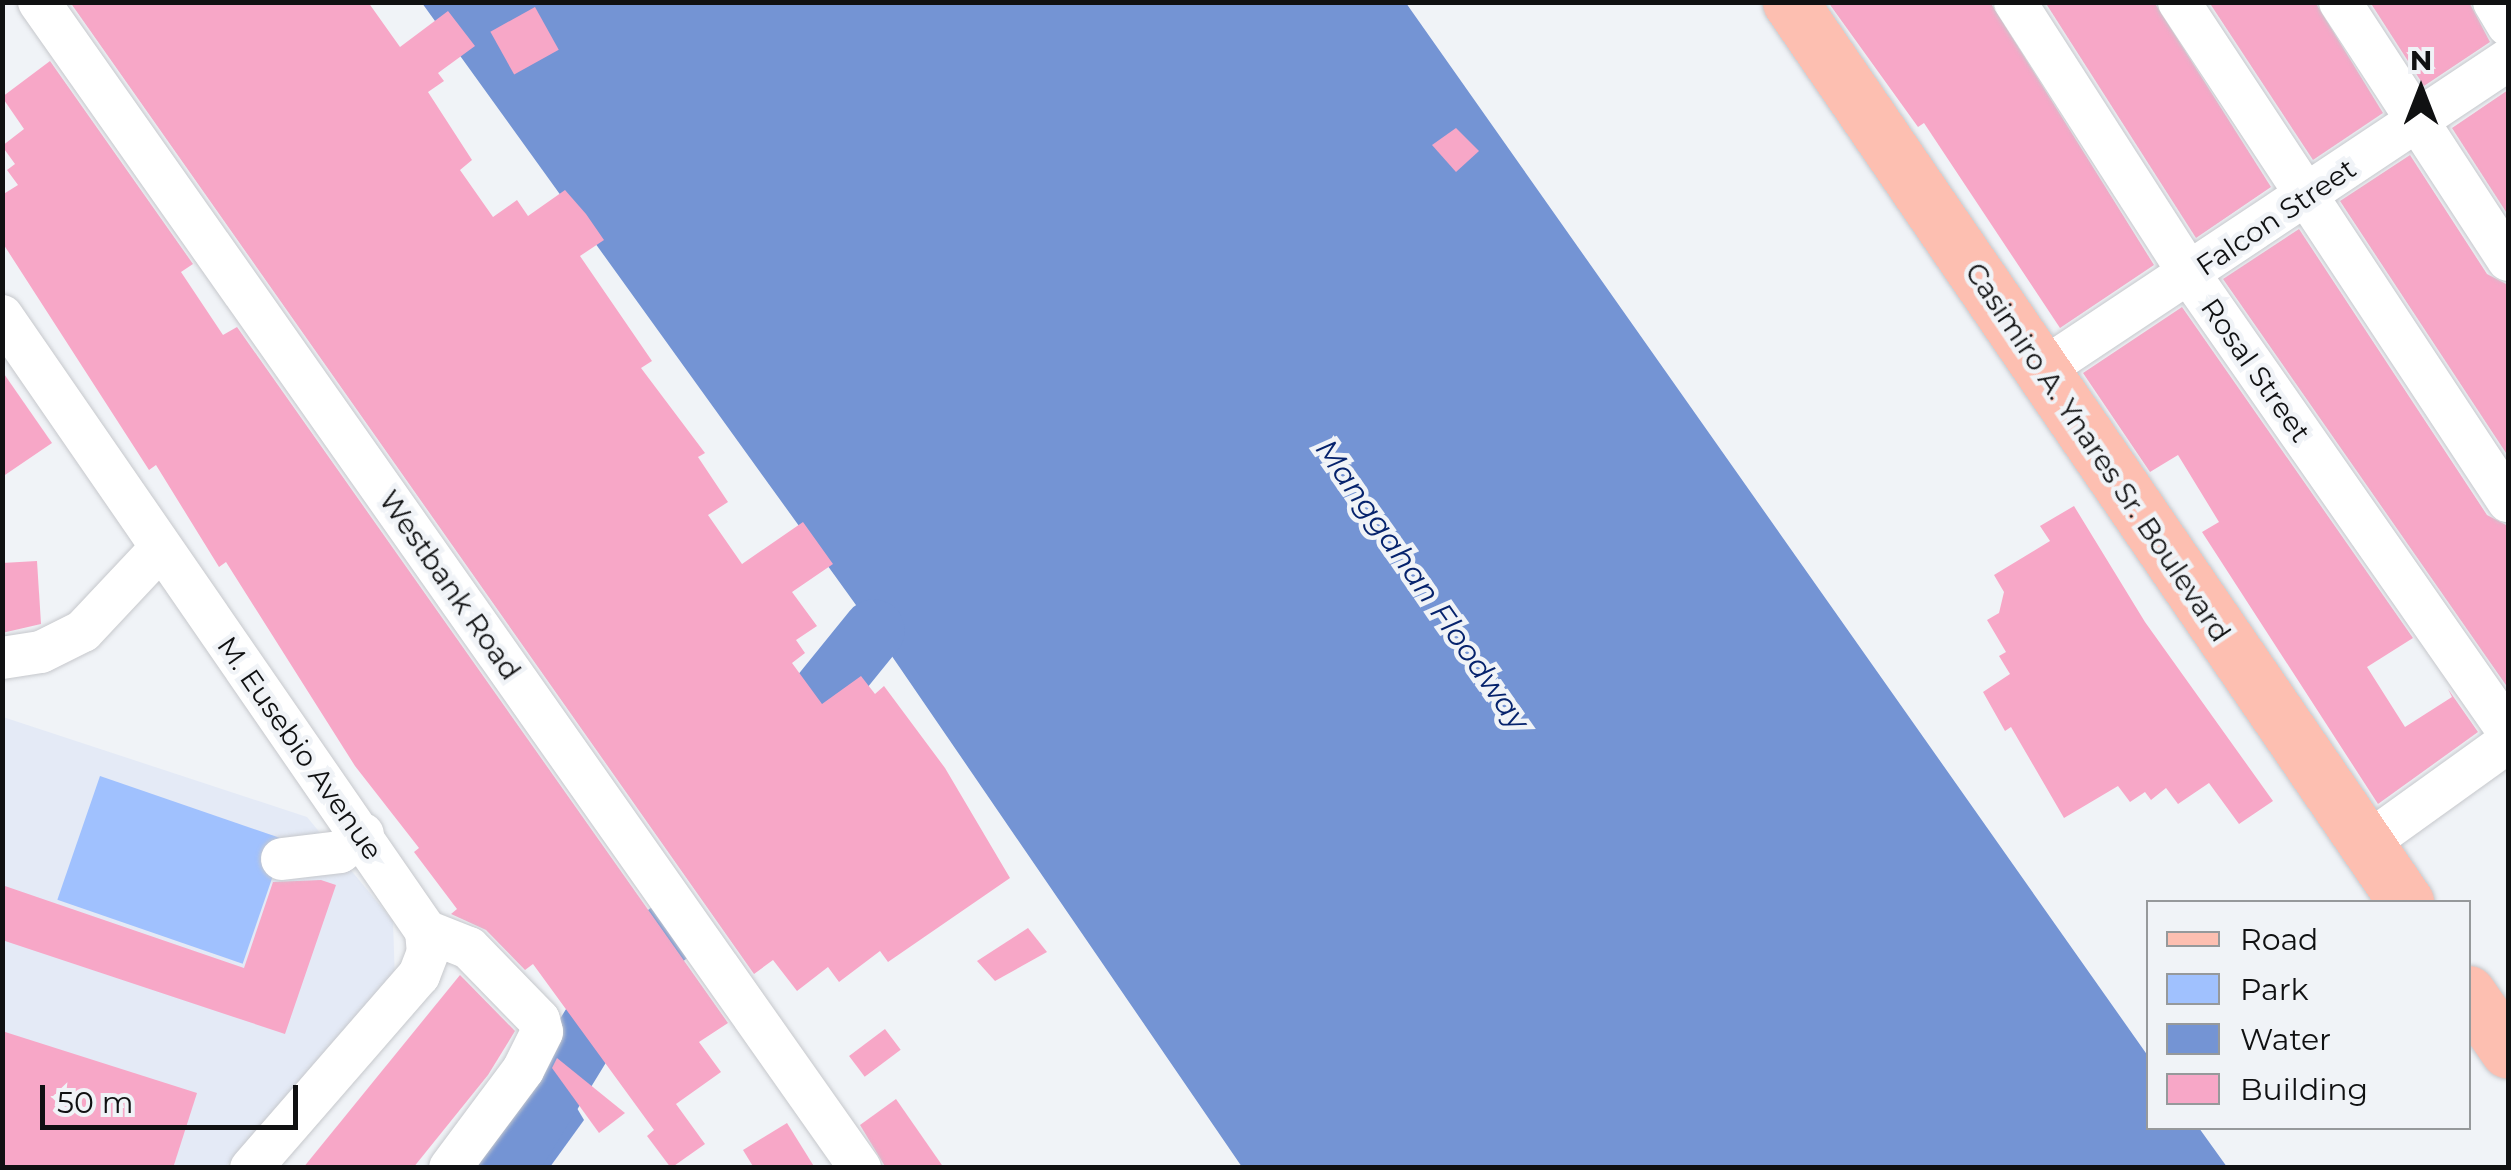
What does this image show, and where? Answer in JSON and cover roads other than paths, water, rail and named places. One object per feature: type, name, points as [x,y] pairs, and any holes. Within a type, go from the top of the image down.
[{"type":"main road","name":"Casimiro A. Ynares Sr. Boulevard","points":[[1790,2],[2405,900]]},
{"type":"main road","points":[[2471,997],[2508,1051]]},
{"type":"street","name":"Westbank Road","points":[[39,2],[860,1168]]},
{"type":"street","name":"Rosal Street","points":[[2014,2],[2190,275],[2508,731]]},
{"type":"street","points":[[2179,2],[2311,194],[2508,500]]},
{"type":"street","points":[[2340,2],[2508,260]]},
{"type":"street","points":[[2494,2],[2508,25]]},
{"type":"street","name":"Falcon Street","points":[[2042,370],[2508,60]]},
{"type":"street","name":"M. Eusebio Avenue","points":[[8,336],[363,834],[426,931]]},
{"type":"street","points":[[2,658],[40,652],[82,631],[160,549]]},
{"type":"street","points":[[2366,844],[2508,742]]},
{"type":"street","points":[[282,859],[340,852],[363,834]]},
{"type":"street","points":[[251,1168],[419,976],[428,952],[426,931],[469,948],[540,1020],[542,1032],[523,1070],[450,1168]]},
{"type":"water","name":"Manggahan Floodway","points":[[422,3],[1406,3],[2146,1053],[2146,1130],[2200,1130],[2227,1167],[1242,1167],[874,630]]},
{"type":"water","points":[[545,1054],[584,1120],[550,1167],[460,1168]]},
{"type":"waterway","points":[[795,764],[816,748],[802,719],[874,630]]},
{"type":"waterway","points":[[505,1168],[608,1000],[599,987],[674,929]]}]
